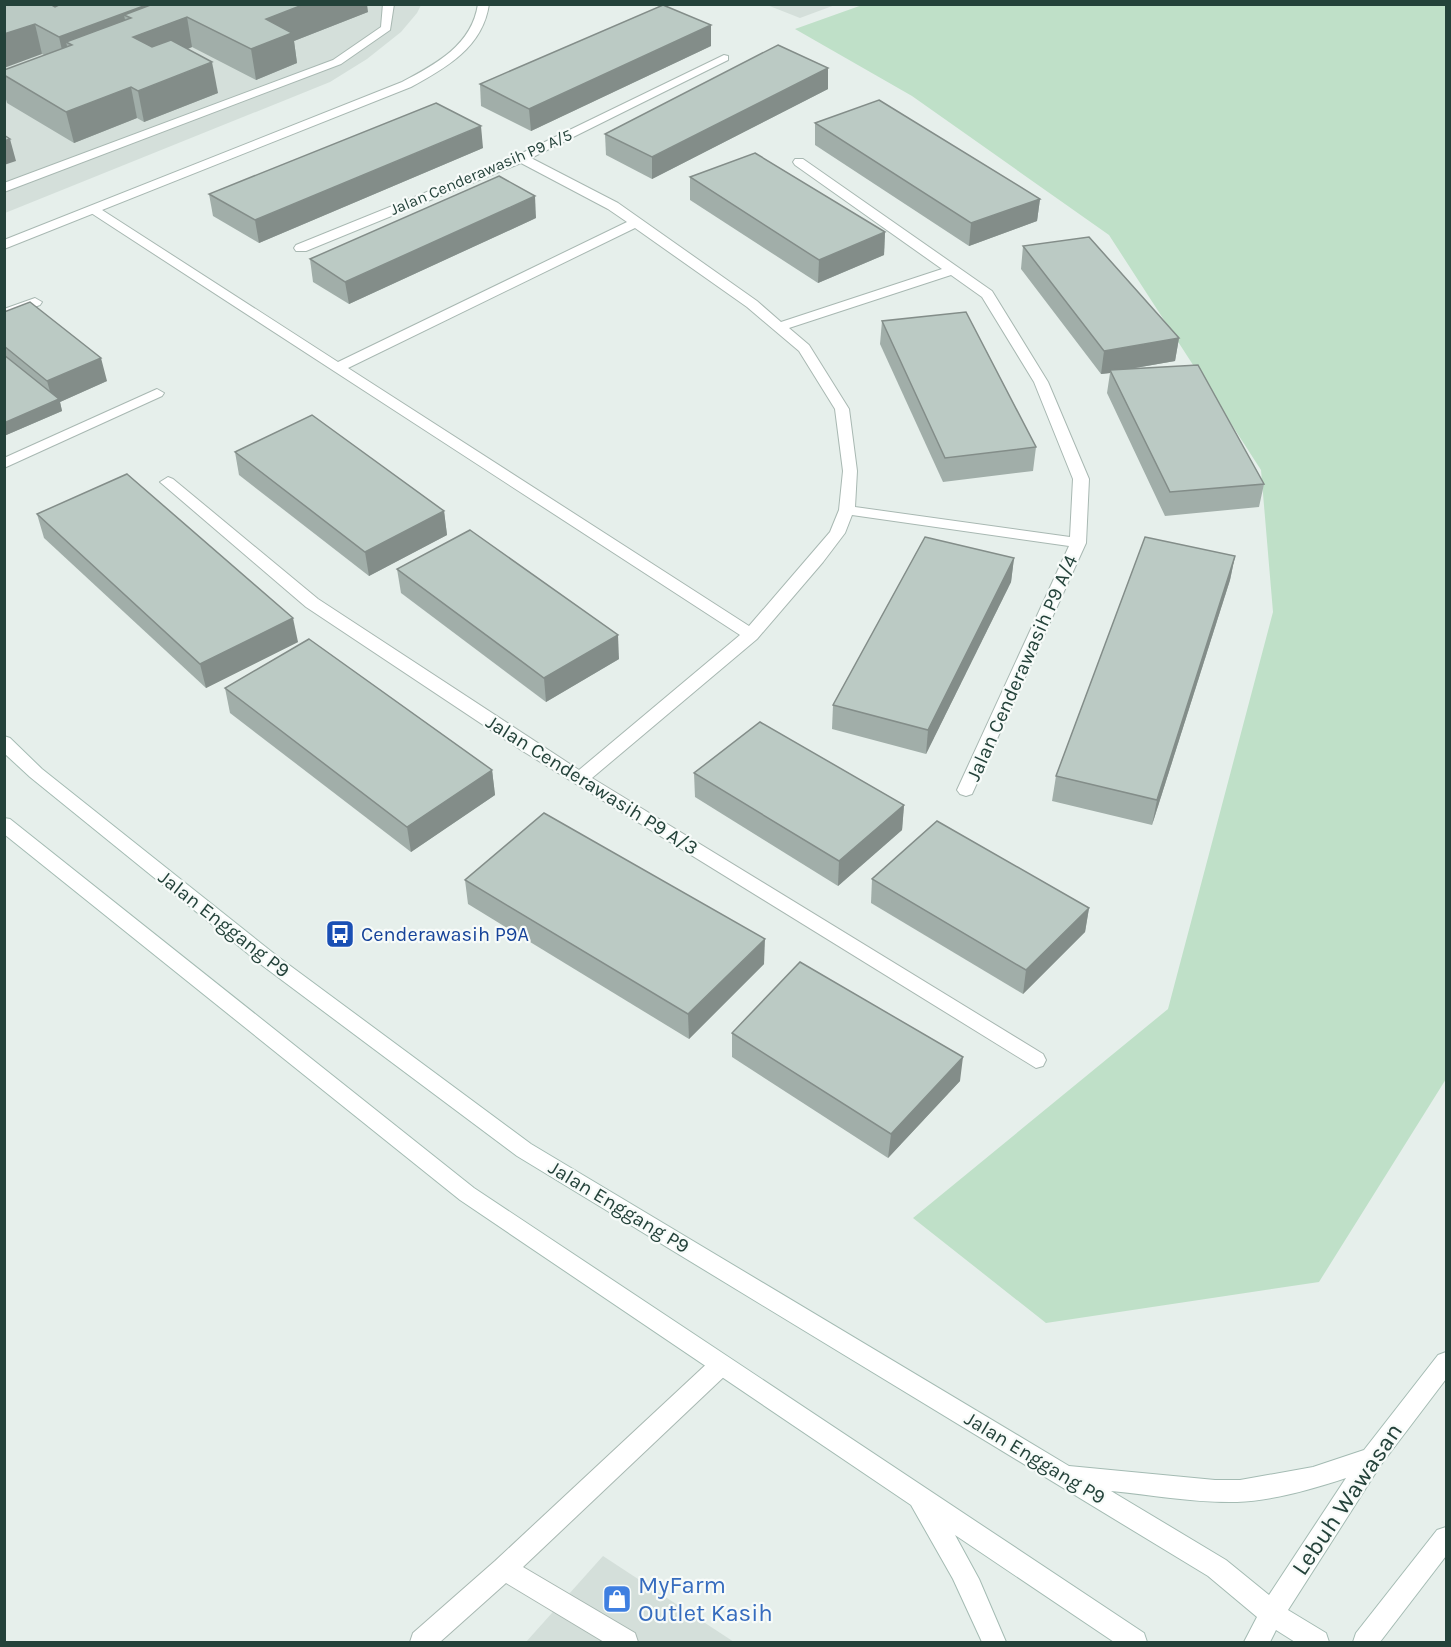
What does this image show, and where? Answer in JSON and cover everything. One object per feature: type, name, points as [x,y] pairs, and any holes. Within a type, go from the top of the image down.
[{"type":"street","points":[[4,188],[337,62],[386,28],[389,4]]},
{"type":"street","points":[[4,245],[360,106],[414,81],[452,57],[468,43],[479,28],[484,13],[484,4]]},
{"type":"street","name":"Jalan Cenderawasih P9 A/5","points":[[301,248],[522,158],[724,58]]},
{"type":"street","points":[[522,158],[614,206],[752,304],[804,348],[842,409],[850,471],[847,510],[837,533],[751,635],[580,778]]},
{"type":"street","name":"Jalan Cenderawasih P9 A/4","points":[[799,162],[987,294],[1041,382],[1081,479],[1078,543],[966,790]]},
{"type":"street","points":[[94,211],[751,635]]},
{"type":"street","points":[[337,368],[637,222]]},
{"type":"street","points":[[780,327],[954,269]]},
{"type":"street","points":[[4,314],[35,302]]},
{"type":"street","points":[[4,464],[157,393]]},
{"type":"street","name":"Jalan Cenderawasih P9 A/3","points":[[168,482],[312,603],[517,740],[1036,1060]]},
{"type":"street","points":[[847,510],[1078,543]]},
{"type":"street","name":"Jalan Enggang P9","points":[[4,742],[36,773],[270,961],[524,1150],[1217,1568],[1273,1614],[1317,1642]]},
{"type":"street","points":[[4,824],[468,1194],[1135,1642]]},
{"type":"street","name":"Lebuh Wawasan","points":[[1256,1642],[1292,1580],[1372,1458],[1446,1362]]},
{"type":"street","points":[[422,1642],[504,1569],[721,1365]]},
{"type":"street","points":[[1066,1477],[1215,1491],[1240,1491],[1313,1478],[1372,1458]]},
{"type":"street","points":[[919,1497],[973,1588],[994,1642]]},
{"type":"street","points":[[1365,1642],[1446,1538]]},
{"type":"street","points":[[504,1569],[612,1639]]},
{"type":"shaded area","points":[[5,5],[421,5],[401,32],[367,59],[330,82],[5,213]]},
{"type":"shaded area","points":[[767,5],[835,5],[800,18]]},
{"type":"shaded area","name":"MyFarm Outlet Kasih","points":[[603,1556],[734,1642],[526,1642]]},
{"type":"green space","points":[[865,4],[1446,5],[1446,1079],[1319,1282],[1046,1323],[913,1218],[1168,1009],[1273,612],[1261,470],[1109,235],[912,96],[795,29]]},
{"type":"building","points":[[4,4],[50,4],[55,7],[61,4],[149,4],[59,37],[35,24],[4,34]]},
{"type":"building","points":[[153,4],[305,4],[266,19],[292,33],[251,49],[187,17],[133,37],[152,47],[171,40],[212,62],[138,91],[131,87],[66,112],[4,75],[4,70],[72,45],[66,42],[131,18],[124,15]]},
{"type":"building","points":[[663,5],[711,25],[529,109],[480,84]]},
{"type":"building","points":[[778,45],[828,68],[652,157],[605,134]]},
{"type":"building","points":[[879,100],[1040,199],[971,223],[815,123]]},
{"type":"building","points":[[436,103],[481,126],[255,220],[209,194]]},
{"type":"building","points":[[755,153],[885,232],[819,260],[690,177]]},
{"type":"building","points":[[499,176],[535,196],[345,282],[310,259]]},
{"type":"building","points":[[1089,237],[1179,338],[1104,351],[1023,246]]},
{"type":"building","points":[[30,302],[101,358],[47,381],[4,346],[4,312]]},
{"type":"building","points":[[966,312],[1036,447],[945,458],[882,321]]},
{"type":"building","points":[[4,355],[59,399],[4,423]]},
{"type":"building","points":[[1198,365],[1264,484],[1170,492],[1110,370]]},
{"type":"building","points":[[312,415],[444,511],[365,552],[235,452]]},
{"type":"building","points":[[127,474],[293,618],[200,664],[37,514]]},
{"type":"building","points":[[470,530],[618,635],[544,678],[397,569]]},
{"type":"building","points":[[925,537],[1014,558],[928,730],[833,705]]},
{"type":"building","points":[[1145,537],[1235,556],[1157,800],[1056,776]]},
{"type":"building","points":[[309,639],[492,770],[407,827],[225,688]]},
{"type":"building","points":[[760,722],[904,805],[839,861],[694,773]]},
{"type":"building","points":[[544,813],[765,939],[688,1014],[465,880]]},
{"type":"building","points":[[937,821],[1089,908],[1026,970],[872,879]]},
{"type":"building","points":[[800,962],[963,1057],[891,1134],[732,1033]]},
{"type":"place","name":"Cenderawasih P9A","points":[[340,934]]},
{"type":"place","name":"MyFarm Outlet Kasih","points":[[617,1599]]}]
